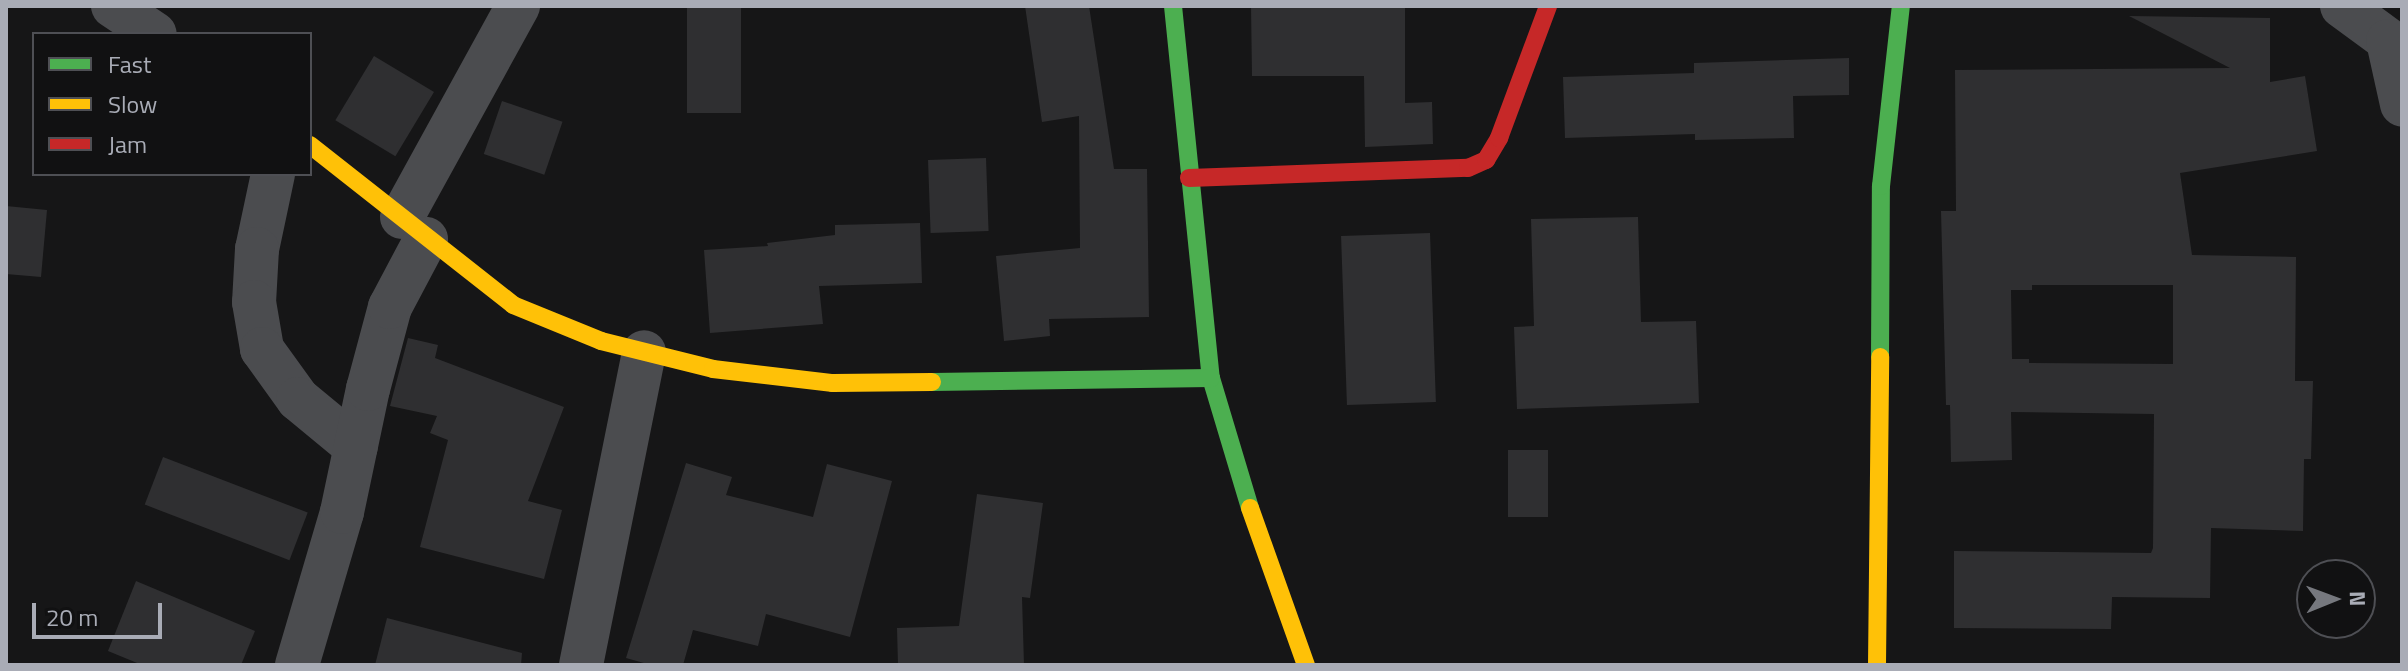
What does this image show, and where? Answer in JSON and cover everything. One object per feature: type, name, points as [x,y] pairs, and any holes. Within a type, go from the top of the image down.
[{"type":"street","points":[[113,6],[152,32]]},
{"type":"street","points":[[297,665],[342,512],[390,307],[414,228],[518,6]]},
{"type":"street","points":[[1173,6],[1211,378],[1244,492],[1306,665]]},
{"type":"street","points":[[1189,178],[1468,168],[1486,160],[1499,138],[1548,6]]},
{"type":"street","points":[[1877,665],[1881,186],[1901,6]]},
{"type":"street","points":[[2342,6],[2395,45],[2402,104]]},
{"type":"street","points":[[312,147],[513,305],[601,341],[713,369],[833,383],[1211,378]]},
{"type":"street","points":[[273,176],[254,302],[262,349],[298,399],[356,447]]},
{"type":"street","points":[[581,665],[644,352]]},
{"type":"building","points":[[687,6],[741,6],[741,113],[687,113]]},
{"type":"building","points":[[1025,6],[1089,6],[1114,169],[1147,169],[1149,317],[1049,319],[1050,336],[1004,341],[996,256],[1080,248],[1079,116],[1042,122]]},
{"type":"building","points":[[1251,6],[1405,6],[1405,103],[1432,102],[1433,144],[1365,147],[1364,76],[1252,76]]},
{"type":"building","points":[[2129,16],[2270,18],[2270,82],[2305,76],[2317,151],[2180,173],[2192,255],[2296,257],[2295,381],[2313,381],[2311,459],[2304,459],[2303,531],[2211,528],[2210,598],[2112,597],[2111,629],[1954,628],[1954,551],[2151,553],[2154,414],[2011,412],[2012,460],[1951,462],[1950,405],[1946,405],[1941,211],[1956,211],[1955,70],[2230,68]],"holes":[[[2032,285],[2173,285],[2173,364],[2029,363],[2029,359],[2012,359],[2011,290],[2032,290]]]},
{"type":"building","points":[[374,56],[434,92],[395,156],[335,120]]},
{"type":"building","points":[[1849,58],[1849,95],[1793,96],[1794,138],[1695,140],[1695,134],[1565,138],[1563,77],[1694,73],[1694,63]]},
{"type":"building","points":[[502,101],[563,122],[544,175],[484,154]]},
{"type":"building","points":[[986,158],[989,231],[931,233],[928,160]]},
{"type":"building","points":[[6,206],[47,210],[41,277],[6,274]]},
{"type":"building","points":[[1638,217],[1641,322],[1696,321],[1699,403],[1517,409],[1514,327],[1534,326],[1531,219]]},
{"type":"building","points":[[920,223],[922,283],[819,286],[823,324],[710,333],[704,250],[768,246],[767,243],[835,235],[835,225]]},
{"type":"building","points":[[1430,233],[1436,402],[1347,405],[1341,236]]},
{"type":"building","points":[[408,338],[438,345],[435,358],[564,407],[528,501],[562,510],[544,579],[420,547],[448,440],[430,433],[437,416],[390,406]]},
{"type":"building","points":[[1508,450],[1548,450],[1548,517],[1508,517]]},
{"type":"building","points":[[163,457],[308,513],[289,560],[145,505]]},
{"type":"building","points":[[686,463],[732,477],[726,495],[813,517],[827,464],[892,481],[850,637],[766,614],[758,646],[693,630],[683,665],[651,665],[626,658]]},
{"type":"building","points":[[977,494],[1043,503],[1030,598],[1022,597],[1024,665],[898,665],[897,628],[959,626]]},
{"type":"building","points":[[136,581],[255,631],[241,665],[142,665],[108,651]]},
{"type":"building","points":[[387,618],[522,653],[521,665],[375,665]]},
{"type":"traffic: fast","points":[[1173,6],[1211,378],[1250,508]]},
{"type":"traffic: fast","points":[[1880,357],[1881,186],[1901,6]]},
{"type":"traffic: fast","points":[[932,382],[1211,378]]},
{"type":"traffic: slow","points":[[312,147],[513,305],[601,341],[713,369],[833,383],[932,382]]},
{"type":"traffic: slow","points":[[1877,665],[1880,357]]},
{"type":"traffic: slow","points":[[1250,508],[1306,665]]},
{"type":"traffic: jam","points":[[1189,178],[1468,168],[1486,160],[1499,138],[1548,6]]}]
